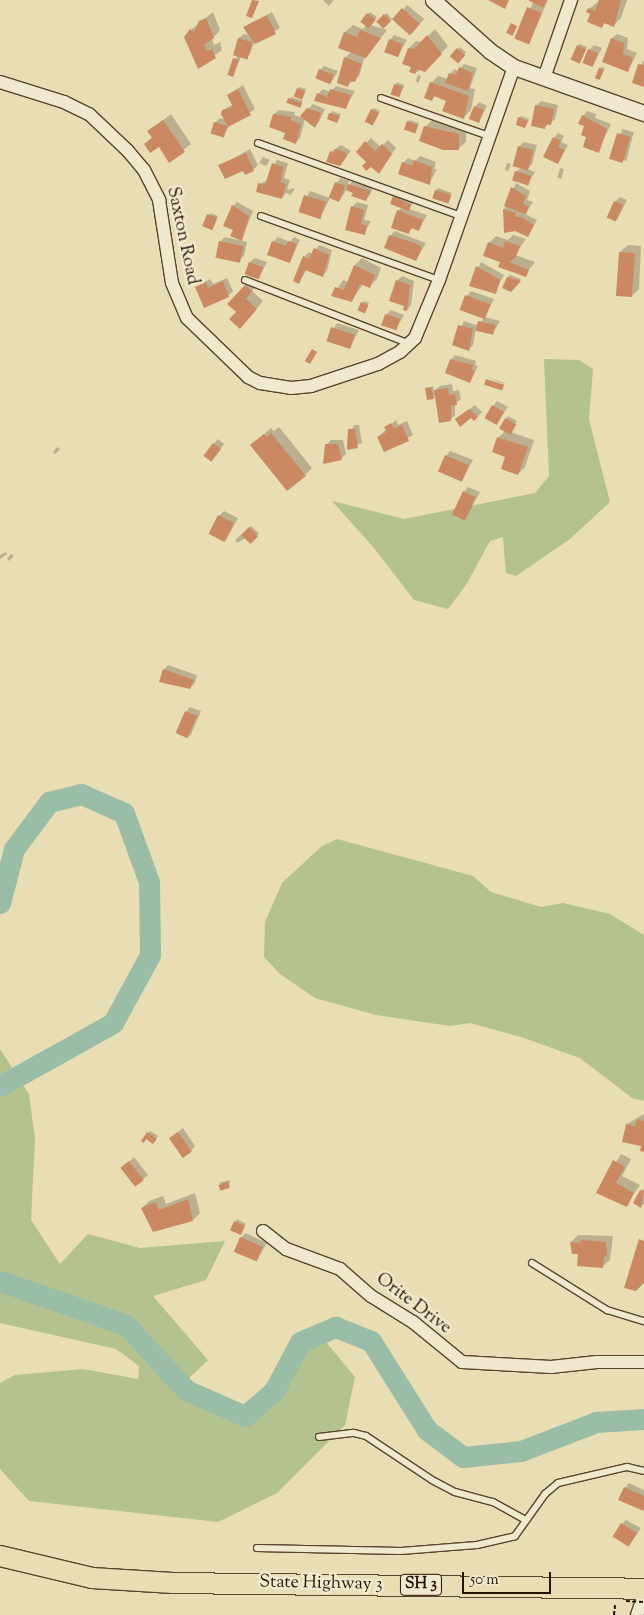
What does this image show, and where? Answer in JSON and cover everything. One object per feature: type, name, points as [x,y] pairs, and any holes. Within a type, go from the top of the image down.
[{"type":"highway","name":"State Highway 3","points":[[0,1556],[92,1578],[173,1583],[638,1595]]},
{"type":"street","points":[[433,0],[490,51],[514,67],[644,113]]},
{"type":"street","points":[[544,78],[571,0]]},
{"type":"street","name":"Saxton Road","points":[[0,82],[64,102],[89,114],[144,170],[159,200],[168,264],[180,305],[198,331],[248,377],[274,386],[311,386],[378,364],[410,344],[421,329],[514,67]]},
{"type":"street","name":"Orite Drive","points":[[263,1231],[286,1249],[340,1269],[371,1296],[413,1322],[462,1362],[551,1367],[598,1362],[644,1362]]},
{"type":"street","points":[[637,1615],[638,1595]]},
{"type":"lane","points":[[381,98],[490,136]]},
{"type":"lane","points":[[258,143],[461,216]]},
{"type":"lane","points":[[261,216],[439,280]]},
{"type":"lane","points":[[245,280],[410,344]]},
{"type":"lane","points":[[532,1263],[606,1310],[644,1321]]},
{"type":"lane","points":[[319,1437],[354,1433],[366,1436],[432,1480],[455,1492],[493,1502],[525,1520]]},
{"type":"lane","points":[[257,1548],[401,1551],[477,1545],[515,1536],[525,1520],[558,1483],[626,1467],[644,1471]]},
{"type":"green space","points":[[544,359],[579,360],[593,369],[589,419],[610,502],[570,539],[516,576],[506,573],[503,537],[490,541],[466,585],[448,609],[414,600],[374,548],[332,501],[404,519],[535,493],[549,476]]},
{"type":"green space","points":[[337,839],[473,876],[491,892],[541,907],[563,903],[610,914],[644,935],[644,1101],[632,1098],[580,1058],[521,1037],[470,1023],[450,1026],[376,1015],[315,998],[280,974],[264,957],[265,922],[282,883],[322,846]]},
{"type":"green space","points":[[0,1049],[29,1094],[35,1139],[31,1220],[60,1264],[88,1234],[140,1248],[225,1241],[206,1280],[153,1296],[208,1360],[184,1383],[228,1406],[255,1402],[322,1337],[355,1377],[345,1425],[277,1493],[218,1522],[29,1501],[0,1469],[0,1383],[15,1375],[83,1369],[138,1379],[139,1366],[116,1349],[0,1323]]},
{"type":"building","points":[[252,0],[259,1],[252,18],[246,16]]},
{"type":"building","points":[[488,0],[509,0],[505,9]]},
{"type":"building","points":[[528,0],[547,0],[543,8]]},
{"type":"building","points":[[599,0],[621,0],[614,27],[604,23],[602,28],[587,22],[590,14],[586,12],[588,8],[595,11]]},
{"type":"building","points":[[527,7],[542,13],[529,45],[514,39]]},
{"type":"building","points":[[402,8],[420,24],[410,35],[392,19]]},
{"type":"building","points":[[367,13],[376,20],[369,28],[360,22]]},
{"type":"building","points":[[384,14],[391,21],[383,29],[376,22]]},
{"type":"building","points":[[267,15],[276,34],[255,44],[243,27]]},
{"type":"building","points":[[206,18],[214,38],[204,45],[207,51],[212,49],[216,58],[198,69],[184,37],[190,29],[194,32],[199,21]]},
{"type":"building","points":[[511,23],[517,26],[512,36],[506,33]]},
{"type":"building","points":[[360,30],[381,38],[366,58],[338,48],[344,32],[357,37]]},
{"type":"building","points":[[427,35],[442,54],[425,72],[417,69],[415,74],[409,72],[411,67],[402,64],[408,48],[414,49]]},
{"type":"building","points":[[238,38],[252,42],[247,59],[233,55]]},
{"type":"building","points":[[611,38],[624,43],[623,54],[633,58],[628,72],[602,62]]},
{"type":"building","points":[[389,39],[403,44],[398,57],[384,52]]},
{"type":"building","points":[[577,45],[586,49],[580,64],[570,60]]},
{"type":"building","points":[[457,48],[465,55],[458,64],[450,56]]},
{"type":"building","points":[[588,49],[598,53],[593,67],[582,63]]},
{"type":"building","points":[[344,57],[362,64],[355,82],[350,81],[348,87],[337,83]]},
{"type":"building","points":[[233,58],[239,60],[233,77],[227,75]]},
{"type":"building","points":[[638,64],[644,65],[644,87],[632,83]]},
{"type":"building","points":[[459,67],[473,73],[468,91],[445,83],[449,73],[456,75]]},
{"type":"building","points":[[599,68],[604,70],[600,80],[595,78]]},
{"type":"building","points":[[319,69],[334,75],[330,84],[315,78]]},
{"type":"building","points":[[430,82],[469,96],[464,119],[442,111],[446,101],[434,96],[432,101],[424,98]]},
{"type":"building","points":[[394,84],[403,87],[399,97],[391,94]]},
{"type":"building","points":[[297,88],[305,91],[302,100],[294,96]]},
{"type":"building","points":[[238,89],[251,115],[228,127],[221,114],[222,110],[233,107],[227,95]]},
{"type":"building","points":[[330,89],[351,95],[346,109],[314,101],[317,93],[327,97]]},
{"type":"building","points":[[288,98],[302,103],[300,108],[286,103]]},
{"type":"building","points":[[535,105],[554,109],[551,125],[546,124],[545,129],[531,126]]},
{"type":"building","points":[[474,106],[484,110],[479,123],[469,119]]},
{"type":"building","points":[[307,108],[321,113],[315,128],[300,116]]},
{"type":"building","points":[[371,109],[379,113],[373,126],[365,121]]},
{"type":"building","points":[[329,113],[340,116],[337,123],[327,119]]},
{"type":"building","points":[[273,114],[292,117],[290,120],[301,124],[296,144],[283,139],[285,133],[269,127]]},
{"type":"building","points":[[582,115],[607,129],[599,153],[583,147],[586,137],[581,135],[584,126],[578,124]]},
{"type":"building","points":[[518,117],[528,121],[525,128],[516,125]]},
{"type":"building","points":[[163,120],[185,152],[169,163],[159,147],[150,153],[144,144],[152,138],[147,131]]},
{"type":"building","points":[[407,121],[418,125],[415,134],[404,129]]},
{"type":"building","points":[[214,122],[227,126],[224,138],[210,133]]},
{"type":"building","points":[[424,126],[459,134],[459,150],[443,150],[419,141]]},
{"type":"building","points":[[617,133],[630,137],[622,163],[609,159]]},
{"type":"building","points":[[553,137],[561,141],[558,147],[565,150],[558,164],[543,157]]},
{"type":"building","points":[[365,141],[375,151],[382,144],[392,154],[379,174],[371,167],[366,171],[362,166],[366,162],[356,152]]},
{"type":"building","points":[[518,146],[533,150],[528,170],[513,166]]},
{"type":"building","points":[[335,149],[345,152],[347,156],[340,166],[326,162],[330,151],[334,153]]},
{"type":"building","points":[[246,153],[254,171],[245,175],[243,171],[225,179],[218,165]]},
{"type":"building","points":[[414,160],[432,167],[430,185],[398,174],[402,162],[412,166]]},
{"type":"building","points":[[272,163],[284,167],[280,182],[286,184],[282,199],[256,192],[258,183],[265,185]]},
{"type":"building","points":[[515,171],[531,176],[528,186],[512,181]]},
{"type":"building","points":[[335,182],[345,186],[339,202],[329,198]]},
{"type":"building","points":[[348,184],[370,191],[366,201],[351,196],[353,193],[346,190]]},
{"type":"building","points":[[511,187],[526,196],[523,204],[529,207],[526,214],[504,206]]},
{"type":"building","points":[[435,190],[451,195],[449,204],[432,199]]},
{"type":"building","points":[[304,195],[326,202],[320,219],[298,212]]},
{"type":"building","points":[[393,196],[411,205],[409,211],[390,204]]},
{"type":"building","points":[[614,201],[623,205],[616,222],[607,217]]},
{"type":"building","points":[[232,205],[249,216],[242,241],[230,236],[233,230],[223,226]]},
{"type":"building","points":[[351,206],[364,210],[361,224],[367,226],[365,235],[345,230]]},
{"type":"building","points":[[503,209],[516,213],[515,217],[521,217],[534,225],[528,237],[515,231],[504,233]]},
{"type":"building","points":[[397,210],[423,220],[419,231],[411,228],[409,234],[391,228]]},
{"type":"building","points":[[207,214],[217,218],[212,230],[202,226]]},
{"type":"building","points":[[389,235],[418,244],[422,248],[416,261],[384,248]]},
{"type":"building","points":[[219,241],[243,246],[240,263],[215,258]]},
{"type":"building","points":[[272,241],[286,246],[288,241],[297,244],[290,263],[267,255]]},
{"type":"building","points":[[505,241],[520,246],[516,257],[509,262],[529,270],[526,277],[498,267],[500,262],[483,256],[488,242],[503,248]]},
{"type":"building","points":[[314,248],[329,255],[323,277],[305,270],[299,284],[293,281],[303,256],[309,259]]},
{"type":"building","points":[[619,252],[635,253],[632,297],[616,296]]},
{"type":"building","points":[[249,262],[263,267],[259,279],[245,274]]},
{"type":"building","points":[[354,265],[375,275],[370,288],[360,284],[352,302],[331,296],[335,287],[344,290]]},
{"type":"building","points":[[476,266],[500,280],[496,294],[469,286]]},
{"type":"building","points":[[507,277],[521,281],[511,292],[502,288]]},
{"type":"building","points":[[396,280],[410,285],[407,311],[403,310],[404,306],[389,301]]},
{"type":"building","points":[[223,281],[229,297],[204,308],[195,287],[206,282],[208,288]]},
{"type":"building","points":[[245,285],[252,291],[246,299],[257,309],[240,329],[229,319],[236,312],[227,304]]},
{"type":"building","points":[[465,295],[490,304],[485,319],[460,310]]},
{"type":"building","points":[[361,302],[368,305],[365,313],[357,310]]},
{"type":"building","points":[[385,314],[400,319],[397,330],[381,325]]},
{"type":"building","points":[[478,321],[496,325],[493,335],[476,331]]},
{"type":"building","points":[[458,325],[473,329],[469,351],[452,345]]},
{"type":"building","points":[[331,327],[355,335],[350,349],[326,341]]},
{"type":"building","points":[[312,349],[317,352],[310,364],[305,361]]},
{"type":"building","points":[[450,359],[473,365],[471,370],[475,371],[470,383],[445,373]]},
{"type":"building","points":[[486,379],[504,385],[502,391],[484,385]]},
{"type":"building","points":[[431,387],[434,399],[427,400],[425,388]]},
{"type":"building","points":[[448,388],[449,395],[455,394],[457,405],[451,406],[451,421],[439,423],[434,390]]},
{"type":"building","points":[[492,405],[504,412],[497,425],[484,418]]},
{"type":"building","points":[[469,409],[478,417],[474,421],[471,418],[460,427],[455,419]]},
{"type":"building","points":[[505,418],[516,424],[511,435],[499,428]]},
{"type":"building","points":[[391,423],[394,428],[402,425],[409,441],[384,452],[377,437],[387,432],[384,427]]},
{"type":"building","points":[[348,429],[355,429],[358,448],[347,450]]},
{"type":"building","points":[[271,433],[306,476],[287,491],[250,445],[264,434],[267,437]]},
{"type":"building","points":[[497,437],[528,447],[518,475],[501,469],[505,457],[492,452]]},
{"type":"building","points":[[213,443],[221,449],[211,462],[203,456]]},
{"type":"building","points":[[325,444],[338,444],[342,460],[323,464]]},
{"type":"building","points":[[445,455],[469,465],[462,482],[438,472]]},
{"type":"building","points":[[463,491],[476,497],[465,520],[452,515]]},
{"type":"building","points":[[218,515],[234,523],[225,542],[208,534]]},
{"type":"building","points":[[249,527],[258,536],[250,544],[241,535]]},
{"type":"building","points":[[163,669],[194,680],[190,689],[159,682]]},
{"type":"building","points":[[185,711],[197,716],[188,738],[176,733]]},
{"type":"building","points":[[637,1119],[644,1121],[644,1152],[640,1151],[641,1146],[622,1142],[626,1124],[635,1126]]},
{"type":"building","points":[[147,1132],[157,1139],[153,1144],[146,1139],[144,1143],[141,1141]]},
{"type":"building","points":[[178,1132],[192,1152],[183,1158],[169,1138]]},
{"type":"building","points":[[613,1160],[625,1167],[616,1183],[634,1193],[627,1207],[596,1193]]},
{"type":"building","points":[[129,1161],[144,1180],[135,1187],[120,1168]]},
{"type":"building","points":[[228,1182],[230,1188],[220,1191],[218,1185]]},
{"type":"building","points":[[640,1190],[644,1191],[641,1208],[633,1203]]},
{"type":"building","points":[[188,1199],[193,1221],[153,1232],[141,1208],[156,1202],[159,1210]]},
{"type":"building","points":[[234,1221],[245,1226],[241,1235],[230,1230]]},
{"type":"building","points":[[240,1237],[263,1247],[257,1261],[234,1252]]},
{"type":"building","points":[[639,1239],[644,1241],[644,1283],[636,1291],[624,1288]]},
{"type":"building","points":[[581,1240],[606,1242],[607,1256],[604,1256],[603,1268],[577,1266],[578,1254],[572,1254],[570,1242],[580,1243]]},
{"type":"building","points":[[624,1487],[644,1496],[644,1511],[618,1500]]},
{"type":"building","points":[[621,1523],[637,1533],[629,1547],[613,1537]]},
{"type":"waterway","points":[[0,903],[14,849],[49,802],[81,794],[124,813],[149,882],[150,955],[113,1023],[0,1086]]},
{"type":"waterway","points":[[0,1281],[126,1325],[186,1390],[245,1416],[274,1391],[300,1342],[336,1327],[371,1341],[427,1430],[463,1457],[521,1451],[596,1422],[644,1419]]}]
